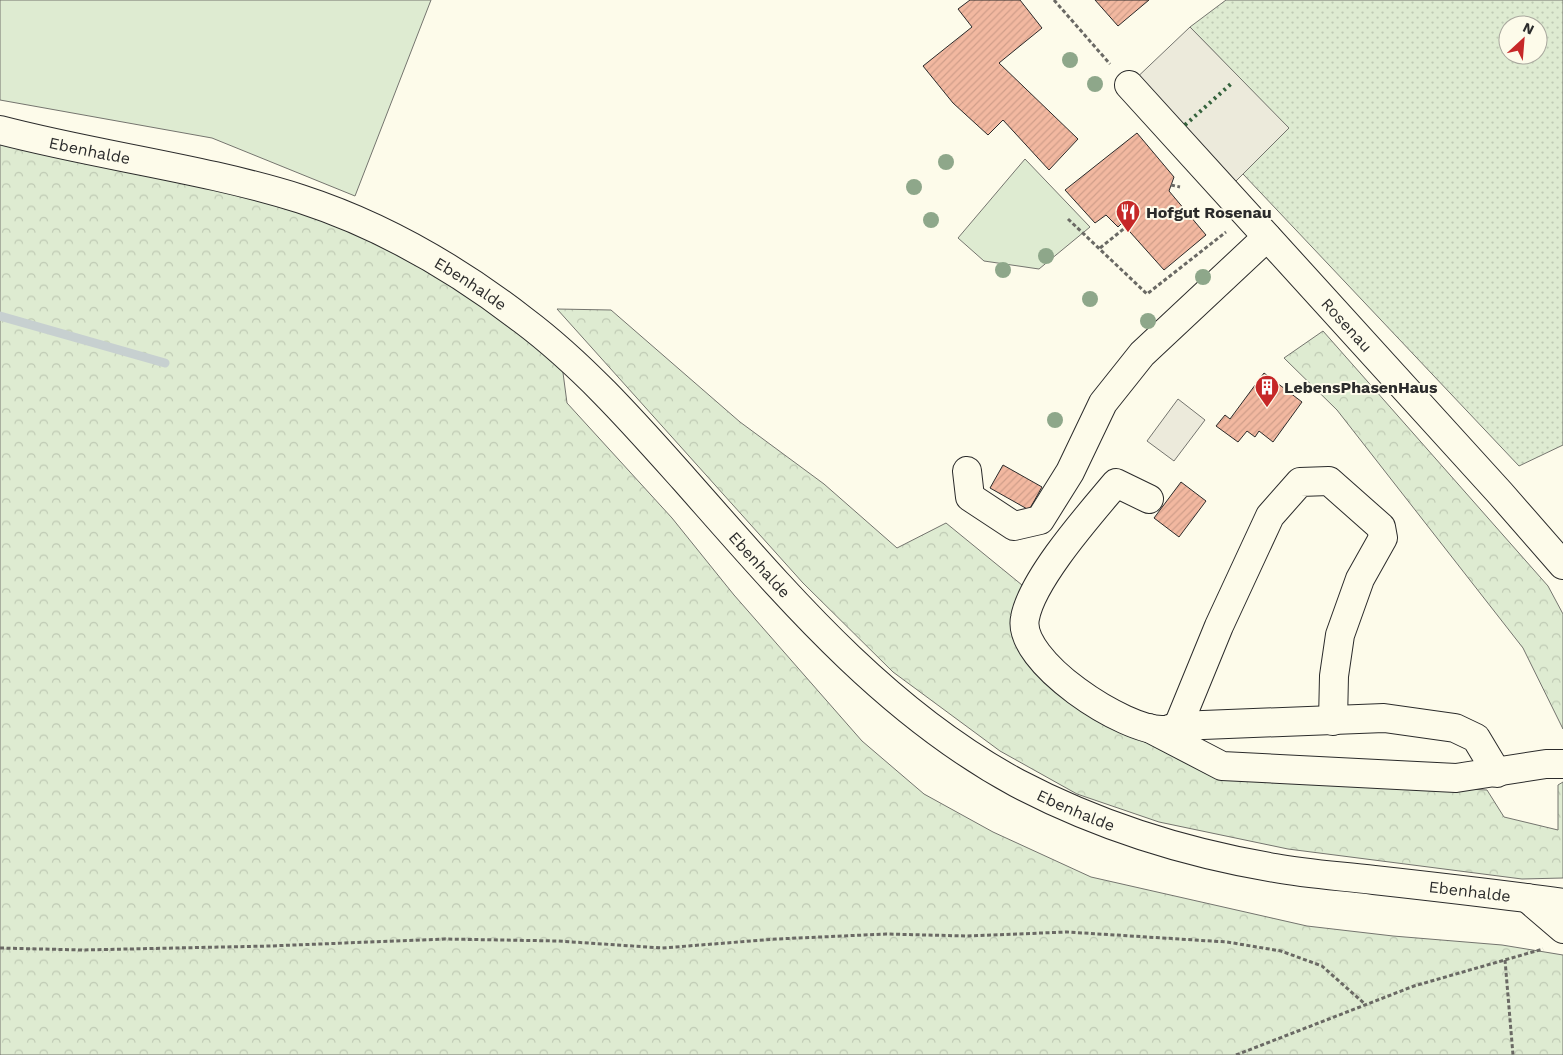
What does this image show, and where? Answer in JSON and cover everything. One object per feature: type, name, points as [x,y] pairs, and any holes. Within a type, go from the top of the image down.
[{"type":"street","name":"Rosenau","points":[[1129,85],[1500,493],[1563,566]]},
{"type":"street","name":"Ebenhalde","points":[[0,130],[244,183],[306,201],[402,243],[465,278],[527,322],[597,385],[788,597],[861,669],[906,709],[949,741],[1026,787],[1089,817],[1210,855],[1278,869],[1563,903]]},
{"type":"street","points":[[967,472],[970,497],[988,511],[1014,526],[1040,520],[1070,472],[1103,404],[1142,354],[1267,237]]},
{"type":"street","points":[[1178,726],[1219,626],[1270,516],[1300,482],[1329,481],[1382,527],[1383,538],[1360,578],[1340,635],[1334,676],[1333,721]]},
{"type":"street","points":[[1149,499],[1116,483],[1047,572],[1033,594],[1024,620],[1026,636],[1035,650],[1071,686],[1093,702],[1149,728],[1222,766],[1456,778],[1546,764],[1563,764]]},
{"type":"street","points":[[1149,728],[1165,730],[1178,726],[1384,718],[1455,728],[1476,738],[1497,773]]},
{"type":"street","points":[[1527,898],[1556,938]]},
{"type":"path","points":[[1054,0],[1129,85]]},
{"type":"path","points":[[1171,185],[1180,187]]},
{"type":"path","points":[[1068,219],[1147,294],[1248,215]]},
{"type":"path","points":[[1100,248],[1126,228]]},
{"type":"path","points":[[0,948],[82,950],[270,946],[445,938],[558,941],[662,948],[777,939],[876,935],[967,936],[1067,932],[1227,942],[1281,951],[1322,966],[1366,1005]]},
{"type":"path","points":[[1236,1055],[1414,986],[1505,960],[1556,938]]},
{"type":"path","points":[[1505,960],[1513,1055]]},
{"type":"green space","points":[[0,0],[431,0],[355,196],[212,138],[0,100]]},
{"type":"green space","points":[[1226,0],[1563,0],[1563,445],[1519,466],[1243,174],[1288,128],[1190,27]]},
{"type":"green space","points":[[0,130],[333,212],[560,350],[567,403],[672,518],[734,595],[862,741],[924,794],[993,832],[1091,877],[1307,926],[1393,936],[1502,945],[1563,955],[1563,1055],[0,1055]]},
{"type":"green space","points":[[1025,159],[1090,227],[1039,269],[984,261],[958,238]]},
{"type":"green space","points":[[557,309],[611,310],[740,422],[824,484],[897,548],[946,523],[1033,594],[1035,650],[1220,778],[1487,790],[1504,817],[1558,830],[1558,785],[1563,782],[1563,878],[1522,879],[1288,849],[1159,822],[1077,794],[1000,751],[893,672],[803,583]]},
{"type":"green space","points":[[1323,331],[1548,586],[1563,614],[1563,729],[1523,648],[1337,410],[1284,358]]},
{"type":"shaded area","points":[[1190,27],[1289,128],[1226,191],[1129,85]]},
{"type":"shaded area","points":[[1178,399],[1205,420],[1174,461],[1147,441]]},
{"type":"building","points":[[970,0],[1020,0],[1042,28],[999,63],[1078,139],[1049,170],[1003,120],[988,135],[953,103],[923,66],[972,27],[958,9]]},
{"type":"building","points":[[1095,0],[1149,0],[1118,26]]},
{"type":"building","points":[[1137,133],[1174,177],[1169,191],[1206,235],[1164,270],[1122,223],[1118,227],[1106,215],[1095,223],[1065,190]]},
{"type":"building","name":"LebensPhasenHaus","points":[[1264,373],[1302,402],[1273,442],[1259,431],[1255,437],[1247,431],[1238,442],[1216,426],[1225,415],[1230,419]]},
{"type":"building","points":[[1003,465],[1042,487],[1029,510],[990,488]]},
{"type":"building","points":[[1181,482],[1206,501],[1179,537],[1154,518]]},
{"type":"waterway","points":[[0,316],[165,363]]},
{"type":"hedge","points":[[1185,125],[1232,83]]},
{"type":"place","name":"Hofgut Rosenau","points":[[1128,233]]},
{"type":"place","name":"LebensPhasenHaus","points":[[1267,408]]}]
